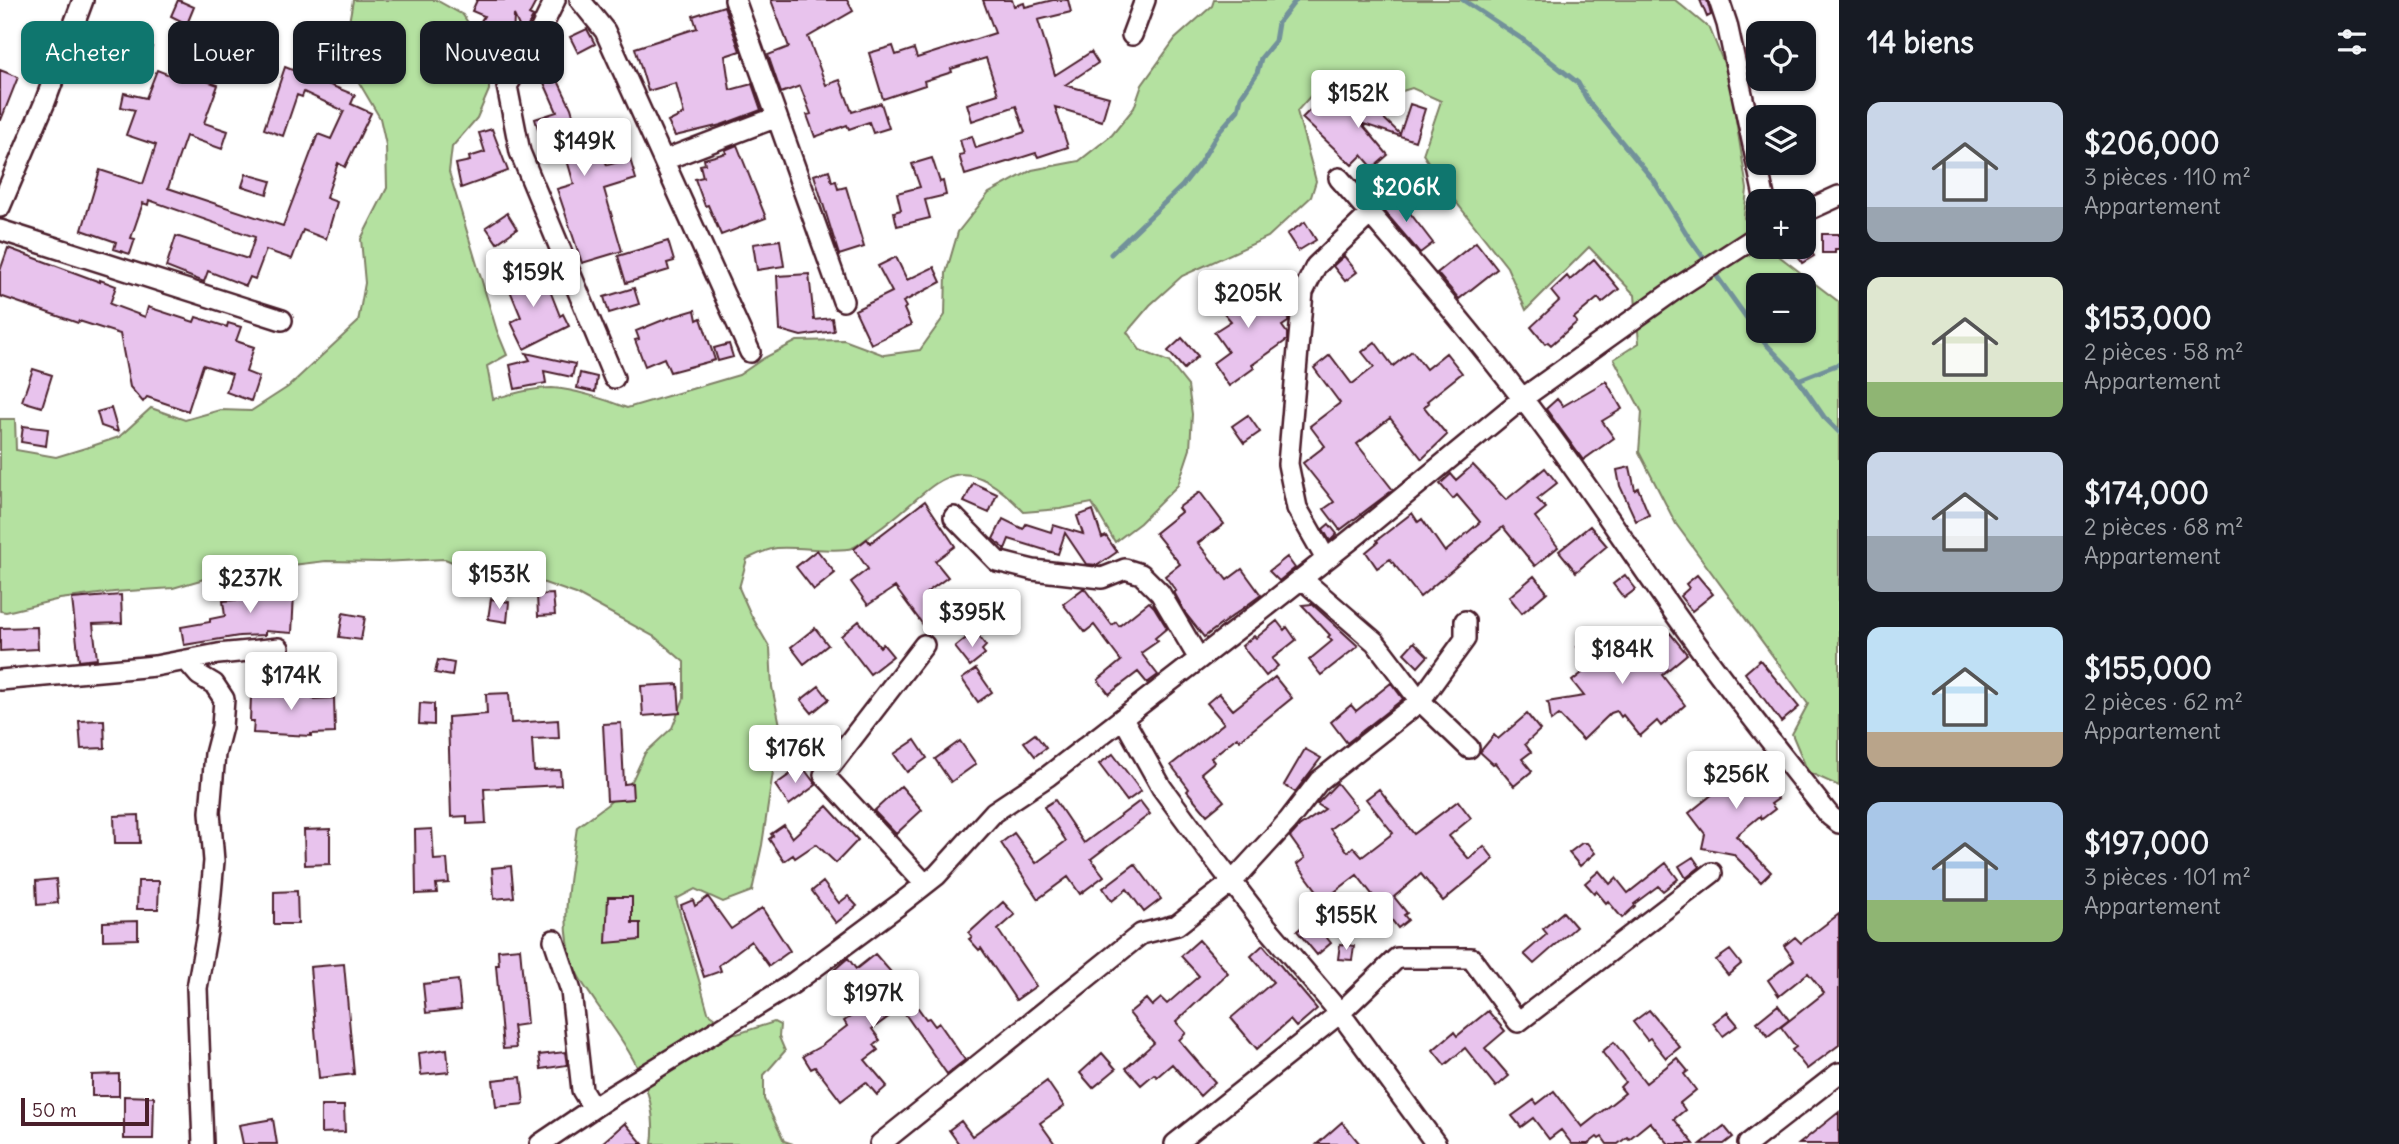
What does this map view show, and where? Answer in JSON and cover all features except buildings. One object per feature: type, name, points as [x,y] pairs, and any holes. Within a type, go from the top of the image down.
[{"type":"street","points":[[0,207],[45,102],[83,0]]},
{"type":"street","points":[[555,0],[539,33],[507,86],[520,152],[614,378]]},
{"type":"street","points":[[580,0],[605,31],[751,352]]},
{"type":"street","points":[[735,0],[843,301]]},
{"type":"street","points":[[1132,35],[1145,0]]},
{"type":"street","points":[[1719,0],[1727,24],[1762,189]]},
{"type":"street","points":[[664,160],[777,117]]},
{"type":"street","points":[[1339,178],[1431,284],[1523,398],[1596,497],[1657,589],[1759,727],[1830,816],[1839,823]]},
{"type":"street","points":[[1816,206],[1839,196]]},
{"type":"street","points":[[1816,209],[1839,209]]},
{"type":"street","points":[[1326,559],[1297,508],[1288,464],[1303,292],[1315,267],[1370,214]]},
{"type":"street","points":[[0,230],[282,320]]},
{"type":"street","points":[[540,1144],[792,984],[937,875],[995,812],[1048,776],[1302,579],[1523,398],[1679,286],[1746,243]]},
{"type":"street","points":[[954,517],[997,561],[1033,570],[1102,578],[1125,569],[1141,573],[1160,593],[1199,659]]},
{"type":"street","points":[[1302,579],[1375,642],[1420,701],[1469,748]]},
{"type":"street","points":[[880,1144],[1141,934],[1177,925],[1232,882],[1288,821],[1320,781],[1420,701],[1465,639],[1465,621]]},
{"type":"street","points":[[924,645],[824,775],[925,884]]},
{"type":"street","points":[[0,680],[155,666],[218,654],[279,648]]},
{"type":"street","points":[[186,660],[199,675],[214,684],[224,699],[222,727],[215,754],[210,812],[214,861],[208,926],[197,988],[203,1144]]},
{"type":"street","points":[[1123,718],[1162,788],[1266,926],[1339,1013],[1436,1144]]},
{"type":"street","points":[[1175,1144],[1339,1013],[1397,958],[1471,958],[1518,1021],[1712,873]]},
{"type":"street","points":[[554,940],[571,991],[582,1090],[593,1108]]},
{"type":"street","points":[[1748,1144],[1767,1137],[1839,1073]]},
{"type":"street","points":[[566,1144],[574,1121]]},
{"type":"green space","points":[[353,0],[436,0],[463,15],[467,21],[420,21],[420,84],[489,84],[477,118],[452,147],[449,172],[497,331],[507,355],[487,366],[493,399],[552,388],[600,398],[627,408],[739,375],[797,341],[844,340],[884,355],[920,350],[945,315],[946,273],[958,232],[989,193],[1032,170],[1079,161],[1112,135],[1134,108],[1142,85],[1175,39],[1212,6],[1214,0],[1675,0],[1710,29],[1729,76],[1747,189],[1744,218],[1746,259],[1783,259],[1801,273],[1746,273],[1746,343],[1816,343],[1816,284],[1839,302],[1839,786],[1808,772],[1792,734],[1808,704],[1676,524],[1639,452],[1642,412],[1614,359],[1639,343],[1635,295],[1589,247],[1526,310],[1507,267],[1445,188],[1423,154],[1441,101],[1412,88],[1393,94],[1322,83],[1297,111],[1316,181],[1311,197],[1268,237],[1182,276],[1150,305],[1127,332],[1140,350],[1169,362],[1188,386],[1192,414],[1190,449],[1178,485],[1140,523],[1115,542],[1092,503],[1024,512],[999,489],[979,477],[961,474],[945,478],[930,488],[852,548],[777,548],[747,559],[739,588],[770,648],[772,687],[780,725],[762,845],[752,891],[723,902],[695,889],[676,899],[708,1012],[737,1034],[774,1022],[780,1025],[779,1037],[785,1051],[764,1075],[764,1099],[784,1141],[793,1144],[652,1144],[651,1105],[646,1087],[619,1035],[576,971],[569,949],[566,914],[577,827],[608,804],[632,781],[645,753],[672,728],[684,698],[684,662],[655,637],[576,594],[536,580],[496,580],[445,559],[326,561],[221,574],[173,588],[60,599],[6,612],[0,611],[0,419],[15,419],[16,450],[56,457],[119,437],[151,408],[185,420],[220,410],[251,411],[288,387],[358,322],[365,283],[361,239],[387,188],[386,145],[380,118],[360,84],[406,84],[406,21],[349,21]]},
{"type":"waterway","points":[[1111,254],[1182,186],[1200,163],[1218,133],[1238,110],[1241,97],[1257,73],[1261,58],[1275,41],[1278,23],[1296,0]]},
{"type":"waterway","points":[[1463,0],[1522,39],[1578,83],[1588,101],[1654,181],[1688,236],[1764,342],[1793,372],[1824,417],[1839,432]]},
{"type":"waterway","points":[[1798,380],[1839,364]]}]
